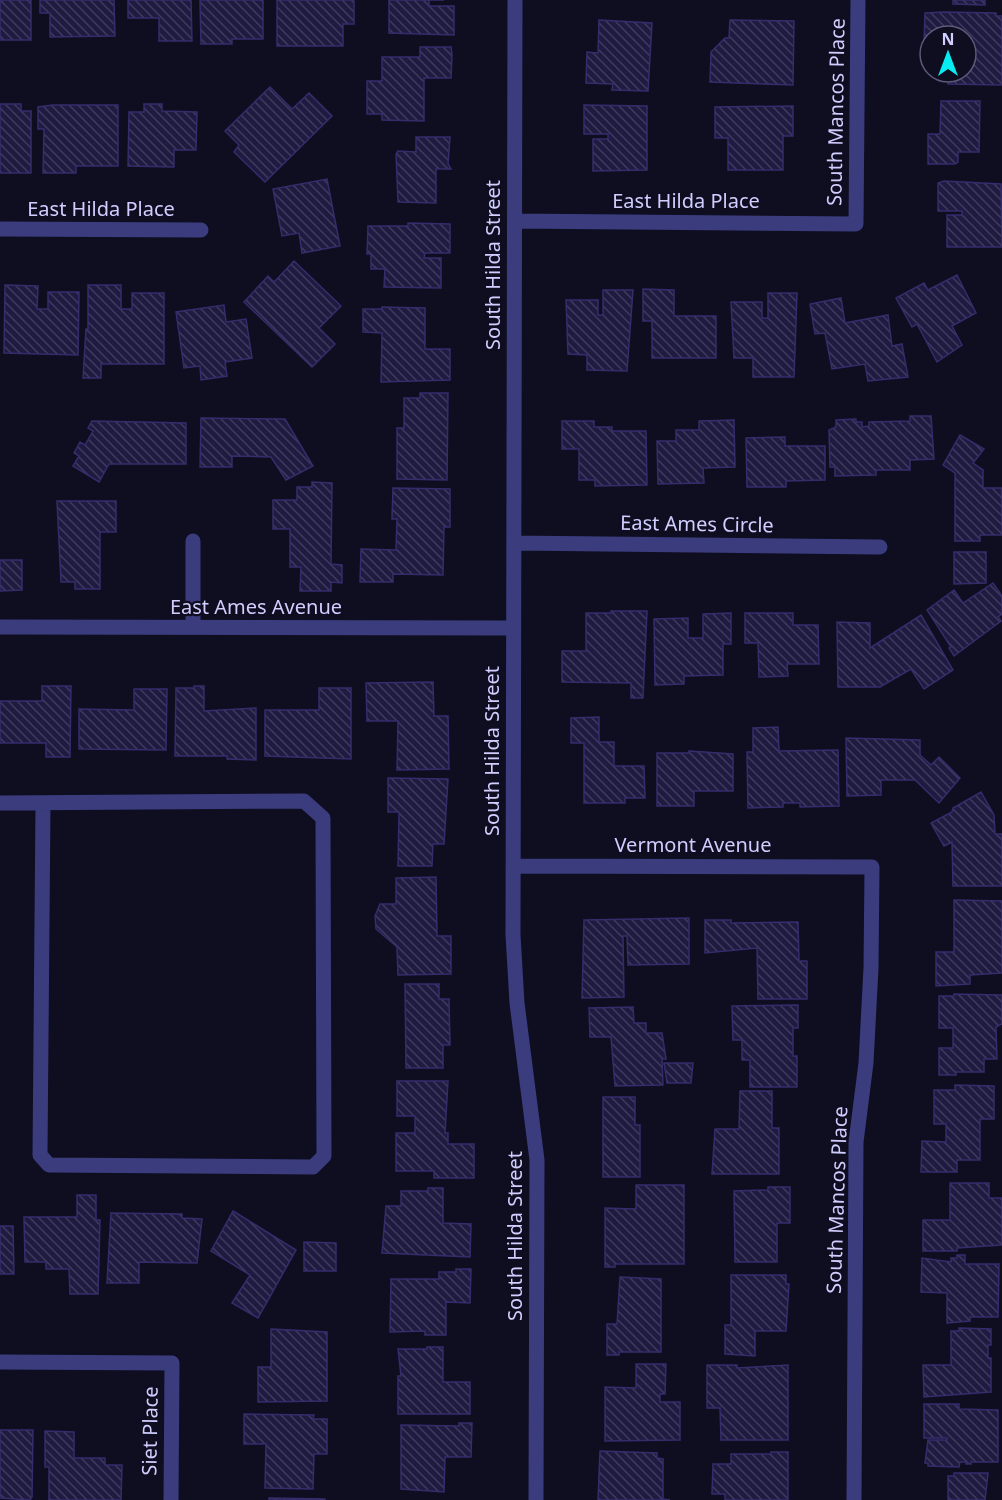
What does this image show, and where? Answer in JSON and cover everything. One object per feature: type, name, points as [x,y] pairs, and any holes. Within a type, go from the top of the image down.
[{"type":"street","name":"South Hilda Street","points":[[515,0],[513,866],[518,1003],[537,1160],[536,1500]]},
{"type":"street","name":"South Mancos Place","points":[[856,224],[858,0]]},
{"type":"street","name":"East Hilda Place","points":[[514,221],[856,224]]},
{"type":"street","name":"East Hilda Place","points":[[0,229],[201,230]]},
{"type":"street","points":[[193,541],[193,627]]},
{"type":"street","name":"East Ames Circle","points":[[514,543],[879,547]]},
{"type":"street","name":"East Ames Avenue","points":[[0,627],[513,628]]},
{"type":"street","points":[[0,804],[304,801],[322,818],[324,1156],[313,1167],[49,1165],[40,1155],[43,804]]},
{"type":"street","name":"Vermont Avenue","points":[[513,866],[872,867]]},
{"type":"street","name":"South Mancos Place","points":[[854,1500],[856,1142],[867,1039],[872,867]]},
{"type":"street","name":"Siet Place","points":[[0,1362],[172,1363],[171,1500]]},
{"type":"building","points":[[0,0],[31,0],[31,40],[0,40]]},
{"type":"building","points":[[40,0],[114,0],[115,36],[50,37],[50,13],[40,13]]},
{"type":"building","points":[[128,0],[191,0],[192,41],[159,41],[159,18],[128,18]]},
{"type":"building","points":[[200,0],[263,0],[263,39],[232,39],[232,44],[201,44]]},
{"type":"building","points":[[277,0],[354,0],[354,24],[343,24],[343,46],[277,46]]},
{"type":"building","points":[[389,0],[429,0],[429,6],[454,6],[454,35],[389,33]]},
{"type":"building","points":[[953,0],[985,0],[985,5],[953,4]]},
{"type":"building","points":[[925,13],[996,13],[996,16],[1002,16],[1002,85],[948,84],[978,84],[978,24],[925,24]]},
{"type":"building","points":[[599,20],[652,23],[648,91],[612,90],[613,84],[586,83],[587,52],[598,53]]},
{"type":"building","points":[[730,20],[794,21],[793,85],[710,82],[711,52],[725,38],[729,38]]},
{"type":"building","points":[[420,47],[451,47],[452,55],[451,78],[424,78],[424,121],[382,120],[382,114],[367,114],[367,81],[382,81],[382,57],[420,57]]},
{"type":"building","points":[[270,87],[292,109],[309,93],[332,116],[265,182],[234,152],[239,145],[225,131]]},
{"type":"building","points":[[941,101],[980,101],[979,152],[958,152],[958,162],[955,164],[928,164],[928,134],[940,134]]},
{"type":"building","points":[[0,104],[21,104],[21,111],[31,111],[31,173],[0,173]]},
{"type":"building","points":[[144,104],[162,104],[162,111],[197,112],[196,150],[174,150],[174,167],[128,166],[129,112],[144,112]]},
{"type":"building","points":[[118,105],[118,166],[76,166],[76,173],[43,173],[44,129],[38,129],[38,107]]},
{"type":"building","points":[[584,105],[647,106],[647,170],[593,171],[593,139],[608,139],[608,134],[584,134]]},
{"type":"building","points":[[793,106],[793,136],[783,136],[783,170],[728,170],[728,138],[715,138],[715,107]]},
{"type":"building","points":[[416,137],[450,137],[448,164],[451,169],[436,169],[436,203],[398,202],[396,154],[398,151],[416,152]]},
{"type":"building","points":[[327,179],[340,246],[302,253],[299,233],[282,236],[273,189]]},
{"type":"building","points":[[944,181],[1001,184],[1002,247],[947,247],[947,215],[962,215],[962,211],[938,211],[938,183]]},
{"type":"building","points":[[408,223],[450,224],[450,253],[425,253],[424,258],[441,258],[441,288],[384,287],[385,269],[371,269],[371,254],[367,254],[368,226],[408,226]]},
{"type":"building","points":[[294,261],[341,306],[319,328],[335,344],[312,367],[244,302],[268,276],[274,282]]},
{"type":"building","points":[[957,275],[976,313],[952,326],[962,345],[937,362],[917,324],[912,327],[896,298],[924,283],[928,290]]},
{"type":"building","points":[[5,285],[38,286],[37,309],[48,309],[48,292],[79,292],[78,355],[4,353]]},
{"type":"building","points":[[88,285],[121,285],[121,309],[132,309],[132,293],[164,293],[164,364],[101,364],[101,378],[83,378],[86,329],[88,329]]},
{"type":"building","points":[[643,289],[674,290],[674,316],[716,316],[716,358],[652,358],[652,321],[643,321]]},
{"type":"building","points":[[603,290],[633,290],[627,371],[587,370],[587,355],[568,354],[566,300],[598,300],[598,315],[603,315]]},
{"type":"building","points":[[768,293],[797,293],[794,377],[753,377],[753,358],[734,358],[731,302],[762,302],[762,318],[768,318]]},
{"type":"building","points":[[841,298],[845,323],[888,315],[892,346],[902,344],[908,377],[868,381],[865,364],[832,369],[825,333],[815,334],[810,304]]},
{"type":"building","points":[[224,305],[226,322],[246,319],[252,358],[225,362],[227,376],[201,380],[200,366],[184,368],[176,312]]},
{"type":"building","points":[[382,307],[425,308],[425,349],[450,349],[450,380],[381,382],[382,333],[363,332],[363,309],[382,309]]},
{"type":"building","points":[[420,393],[448,393],[447,480],[397,479],[397,428],[404,428],[404,398],[420,398]]},
{"type":"building","points":[[910,416],[931,416],[934,459],[910,460],[910,470],[876,470],[876,475],[835,476],[835,467],[830,467],[829,430],[836,427],[836,420],[856,419],[856,422],[862,422],[862,427],[869,426],[869,422],[910,421]]},
{"type":"building","points":[[201,418],[285,419],[313,466],[286,480],[271,457],[232,456],[232,467],[200,467]]},
{"type":"building","points":[[734,420],[735,467],[703,468],[704,483],[658,484],[657,441],[676,441],[676,430],[699,430],[699,421]]},
{"type":"building","points":[[92,421],[186,423],[186,464],[109,464],[99,482],[73,466],[79,456],[74,453],[80,442],[85,445],[93,431],[88,428]]},
{"type":"building","points":[[562,421],[594,421],[594,427],[612,427],[612,431],[646,431],[647,485],[595,486],[595,480],[579,480],[579,449],[562,449]]},
{"type":"building","points":[[960,435],[984,449],[973,463],[983,470],[983,488],[1002,488],[1002,535],[980,535],[980,541],[955,541],[955,473],[943,465]]},
{"type":"building","points":[[785,437],[785,446],[825,446],[825,480],[786,481],[786,487],[747,487],[746,438]]},
{"type":"building","points":[[312,482],[332,483],[331,564],[342,565],[342,583],[331,582],[331,591],[300,591],[301,567],[290,567],[290,529],[273,529],[273,500],[297,500],[297,487],[312,487]]},
{"type":"building","points":[[393,488],[450,489],[450,527],[444,527],[443,575],[393,574],[393,582],[360,582],[361,549],[396,550],[397,519],[392,519]]},
{"type":"building","points":[[57,501],[116,501],[116,532],[100,532],[100,589],[75,589],[75,582],[61,582]]},
{"type":"building","points":[[954,552],[986,552],[986,583],[954,584]]},
{"type":"building","points":[[0,560],[22,560],[22,590],[0,591]]},
{"type":"building","points":[[993,583],[1002,596],[1002,614],[998,617],[1001,621],[954,656],[949,648],[951,647],[927,610],[954,590],[963,603]]},
{"type":"building","points":[[611,611],[647,611],[643,698],[631,698],[631,683],[562,682],[562,651],[586,651],[586,613],[611,613]]},
{"type":"building","points":[[731,613],[731,644],[723,644],[723,675],[684,676],[684,684],[655,685],[654,619],[688,618],[688,638],[703,638],[703,614]]},
{"type":"building","points":[[745,613],[793,613],[793,625],[818,625],[819,664],[787,664],[788,676],[759,677],[758,643],[745,643]]},
{"type":"building","points":[[921,615],[953,670],[924,689],[911,669],[880,687],[838,687],[837,622],[870,623],[870,648]]},
{"type":"building","points":[[433,682],[434,716],[448,716],[449,769],[397,770],[398,721],[367,721],[366,683]]},
{"type":"building","points":[[42,686],[71,686],[70,757],[46,757],[46,743],[0,743],[0,701],[42,701]]},
{"type":"building","points":[[194,686],[204,686],[204,711],[256,708],[256,760],[227,759],[227,756],[175,756],[176,688],[194,688]]},
{"type":"building","points":[[319,688],[351,688],[351,759],[265,756],[265,710],[319,710]]},
{"type":"building","points":[[134,689],[167,689],[166,750],[79,749],[79,709],[134,710]]},
{"type":"building","points":[[599,717],[599,742],[614,742],[614,766],[644,766],[645,798],[625,798],[625,803],[584,803],[584,743],[571,743],[571,718]]},
{"type":"building","points":[[778,727],[779,751],[838,750],[839,806],[800,807],[800,803],[783,803],[783,807],[748,808],[747,752],[753,752],[753,728]]},
{"type":"building","points":[[846,738],[920,740],[920,755],[931,765],[939,757],[960,778],[939,803],[915,780],[881,780],[881,795],[847,796]]},
{"type":"building","points":[[689,751],[733,754],[733,791],[694,791],[694,806],[657,806],[657,753],[689,753]]},
{"type":"building","points":[[388,778],[448,779],[444,844],[433,844],[432,866],[398,866],[399,812],[388,812]]},
{"type":"building","points":[[981,792],[994,815],[995,834],[1002,834],[1002,886],[953,886],[952,842],[944,846],[931,823]]},
{"type":"building","points":[[436,877],[437,936],[451,936],[451,974],[398,975],[397,947],[376,929],[375,916],[380,904],[396,904],[396,878]]},
{"type":"building","points":[[954,900],[1002,901],[1002,973],[970,975],[970,984],[936,986],[936,952],[954,952]]},
{"type":"building","points":[[689,918],[689,964],[628,965],[627,936],[623,936],[624,997],[582,998],[584,920]]},
{"type":"building","points":[[705,920],[731,920],[731,923],[798,922],[799,961],[807,961],[807,999],[758,999],[757,948],[705,953]]},
{"type":"building","points":[[405,984],[439,984],[439,999],[449,999],[450,1045],[443,1045],[443,1068],[406,1068]]},
{"type":"building","points":[[954,994],[1002,995],[1002,1024],[996,1027],[997,1059],[984,1059],[984,1072],[956,1072],[956,1075],[939,1075],[939,1048],[953,1048],[953,1028],[939,1028],[939,996],[954,996]]},
{"type":"building","points":[[798,1005],[798,1028],[793,1028],[793,1056],[797,1056],[797,1087],[750,1087],[750,1060],[742,1060],[742,1040],[733,1040],[732,1006]]},
{"type":"building","points":[[633,1007],[634,1023],[646,1023],[646,1033],[662,1033],[666,1059],[662,1059],[663,1085],[615,1086],[611,1037],[590,1037],[589,1008]]},
{"type":"building","points":[[664,1063],[693,1063],[691,1083],[667,1083]]},
{"type":"building","points":[[397,1081],[448,1081],[445,1133],[448,1133],[448,1144],[474,1144],[474,1178],[434,1178],[434,1171],[396,1171],[396,1133],[415,1133],[415,1116],[397,1116]]},
{"type":"building","points":[[955,1085],[994,1086],[994,1119],[980,1119],[980,1160],[957,1160],[957,1172],[921,1172],[922,1141],[946,1142],[946,1124],[934,1124],[934,1090],[955,1090]]},
{"type":"building","points":[[740,1091],[772,1091],[772,1128],[779,1128],[779,1174],[712,1174],[715,1129],[739,1129]]},
{"type":"building","points":[[603,1097],[635,1097],[635,1125],[640,1125],[640,1177],[603,1177]]},
{"type":"building","points":[[950,1183],[989,1183],[989,1198],[1002,1198],[1002,1245],[957,1248],[957,1251],[923,1251],[923,1220],[950,1220]]},
{"type":"building","points":[[636,1185],[684,1185],[684,1264],[615,1264],[615,1267],[605,1267],[605,1208],[636,1209]]},
{"type":"building","points":[[768,1187],[790,1187],[790,1223],[777,1223],[777,1262],[735,1262],[734,1191],[768,1190]]},
{"type":"building","points":[[428,1188],[443,1188],[443,1223],[471,1224],[470,1257],[382,1253],[386,1206],[401,1206],[401,1191],[428,1191]]},
{"type":"building","points":[[77,1195],[96,1195],[96,1220],[100,1220],[98,1294],[70,1294],[69,1269],[46,1269],[46,1262],[25,1262],[24,1217],[77,1217]]},
{"type":"building","points":[[233,1211],[296,1250],[258,1318],[232,1303],[250,1275],[211,1251]]},
{"type":"building","points":[[111,1213],[182,1214],[182,1218],[202,1219],[197,1263],[139,1262],[139,1283],[107,1283]]},
{"type":"building","points":[[0,1226],[13,1226],[14,1274],[0,1274]]},
{"type":"building","points":[[304,1242],[336,1243],[336,1271],[304,1271]]},
{"type":"building","points":[[957,1255],[965,1255],[965,1264],[999,1264],[998,1317],[970,1317],[970,1321],[947,1323],[947,1293],[921,1292],[922,1258],[951,1262],[951,1258],[957,1258]]},
{"type":"building","points":[[456,1269],[471,1269],[470,1303],[446,1302],[446,1335],[425,1335],[425,1331],[390,1332],[391,1279],[439,1279],[439,1272],[456,1272]]},
{"type":"building","points":[[731,1275],[786,1275],[786,1284],[789,1284],[786,1331],[755,1331],[755,1356],[725,1354],[725,1325],[731,1325]]},
{"type":"building","points":[[620,1277],[661,1279],[661,1352],[619,1352],[619,1355],[607,1355],[607,1324],[617,1324]]},
{"type":"building","points":[[959,1328],[991,1329],[988,1358],[991,1358],[991,1392],[924,1397],[923,1365],[951,1365],[951,1331],[959,1331]]},
{"type":"building","points":[[271,1329],[327,1332],[327,1401],[258,1402],[258,1367],[271,1367]]},
{"type":"building","points":[[427,1347],[443,1347],[443,1382],[470,1382],[470,1414],[398,1414],[398,1376],[401,1376],[398,1349],[427,1349]]},
{"type":"building","points":[[636,1364],[666,1364],[665,1394],[660,1394],[660,1402],[680,1402],[680,1440],[605,1441],[605,1387],[636,1388]]},
{"type":"building","points":[[707,1365],[737,1365],[737,1368],[788,1365],[788,1440],[721,1440],[720,1408],[707,1408]]},
{"type":"building","points":[[924,1404],[959,1404],[959,1409],[998,1410],[998,1462],[966,1464],[966,1462],[960,1462],[959,1467],[928,1466],[928,1463],[925,1463],[928,1440],[947,1440],[947,1438],[924,1438]]},
{"type":"building","points":[[244,1414],[314,1415],[313,1419],[327,1419],[327,1454],[314,1454],[313,1489],[265,1488],[266,1444],[244,1444]]},
{"type":"building","points":[[459,1423],[472,1423],[471,1457],[445,1457],[444,1492],[401,1489],[401,1425],[459,1426]]},
{"type":"building","points":[[0,1430],[33,1430],[32,1497],[30,1500],[0,1498]]},
{"type":"building","points":[[45,1431],[74,1432],[74,1458],[105,1458],[105,1465],[122,1465],[121,1500],[49,1500],[49,1467],[45,1467]]},
{"type":"building","points":[[600,1451],[657,1453],[657,1458],[663,1459],[663,1499],[670,1500],[598,1500]]},
{"type":"building","points":[[771,1452],[788,1452],[788,1500],[725,1500],[725,1494],[712,1494],[713,1464],[731,1464],[731,1454],[771,1454]]},
{"type":"building","points":[[954,1473],[988,1473],[985,1500],[948,1500],[948,1476],[954,1476]]},
{"type":"building","points":[[269,1498],[325,1499],[325,1500],[269,1500]]}]
